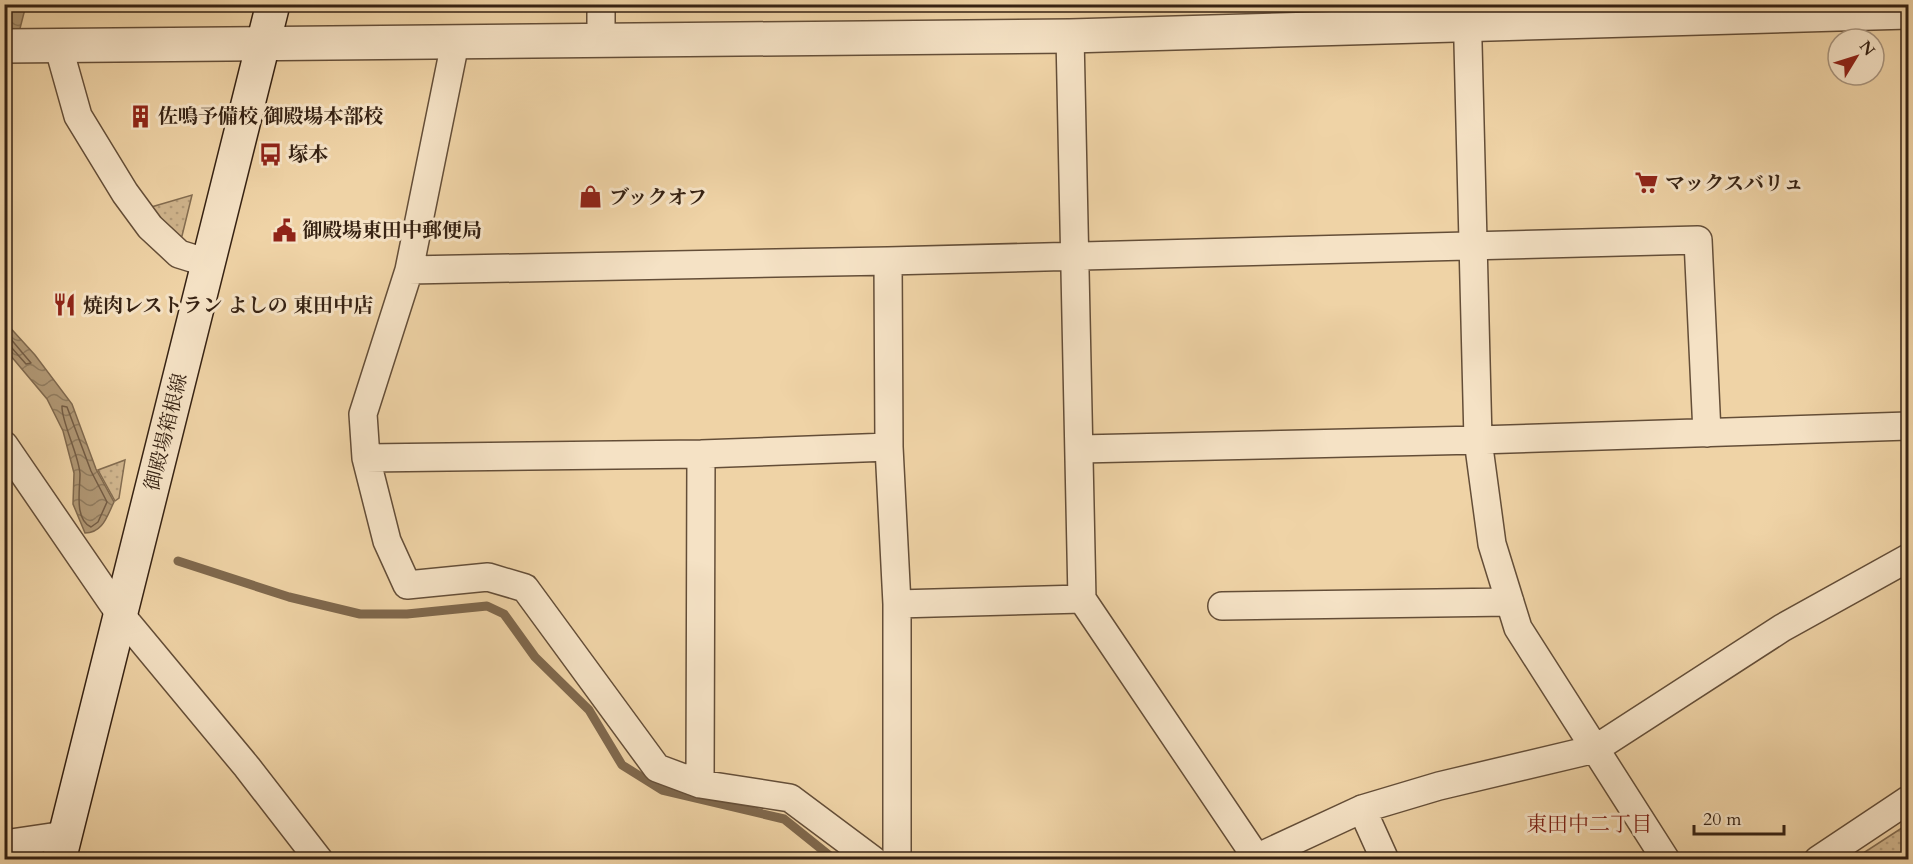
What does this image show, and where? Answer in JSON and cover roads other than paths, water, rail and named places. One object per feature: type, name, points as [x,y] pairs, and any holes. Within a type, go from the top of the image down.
[{"type":"street","name":"御殿場箱根線","points":[[62,847],[273,4]]},
{"type":"street","points":[[601,4],[601,40]]},
{"type":"street","points":[[13,46],[1070,36],[1467,15],[1855,8],[1908,12]]},
{"type":"street","points":[[1467,15],[1475,247],[1478,440],[1492,544],[1518,628],[1666,860]]},
{"type":"street","points":[[1070,36],[1082,599],[1254,858],[1362,809],[1439,786],[1595,749],[1782,628],[1908,558]]},
{"type":"street","points":[[455,43],[410,270],[363,414],[366,458],[387,541],[406,585],[488,577],[525,588],[657,768],[700,784],[790,798],[873,860]]},
{"type":"street","points":[[58,45],[78,116],[120,184],[150,227],[179,254],[208,263]]},
{"type":"street","points":[[410,270],[888,261],[1698,240],[1707,433]]},
{"type":"street","points":[[888,261],[889,447],[897,604],[897,860]]},
{"type":"street","points":[[1080,449],[1478,440],[1908,426]]},
{"type":"street","points":[[4,445],[120,614],[247,767],[320,860]]},
{"type":"street","points":[[366,458],[701,454],[889,447]]},
{"type":"street","points":[[700,784],[701,454]]},
{"type":"street","points":[[897,604],[1082,599]]},
{"type":"street","points":[[1222,606],[1510,602]]},
{"type":"street","points":[[1818,860],[1908,800]]},
{"type":"street","points":[[1362,809],[1385,860]]},
{"type":"street","points":[[4,844],[62,847]]},
{"type":"water","points":[[5,5],[26,5],[5,87]]},
{"type":"water","points":[[5,322],[35,355],[72,404],[96,469],[114,502],[104,523],[96,530],[85,533],[73,504],[74,473],[63,431],[47,399],[5,349]]},
{"type":"waterway","points":[[178,561],[289,597],[360,614],[407,614],[487,606],[504,614],[535,657],[589,710],[622,765],[662,790],[784,819],[835,860]]},
{"type":"place","name":"佐鳴予備校 御殿場本部校","points":[[140,116]]},
{"type":"place","name":"塚本","points":[[270,154]]},
{"type":"place","name":"マックスバリュ","points":[[1647,183]]},
{"type":"place","name":"ブックオフ","points":[[591,197]]},
{"type":"place","name":"御殿場東田中郵便局","points":[[284,230]]},
{"type":"place","name":"焼肉レストラン よしの 東田中店","points":[[65,305]]},
{"type":"district","name":"東田中二丁目","points":[[1589,824]]}]
